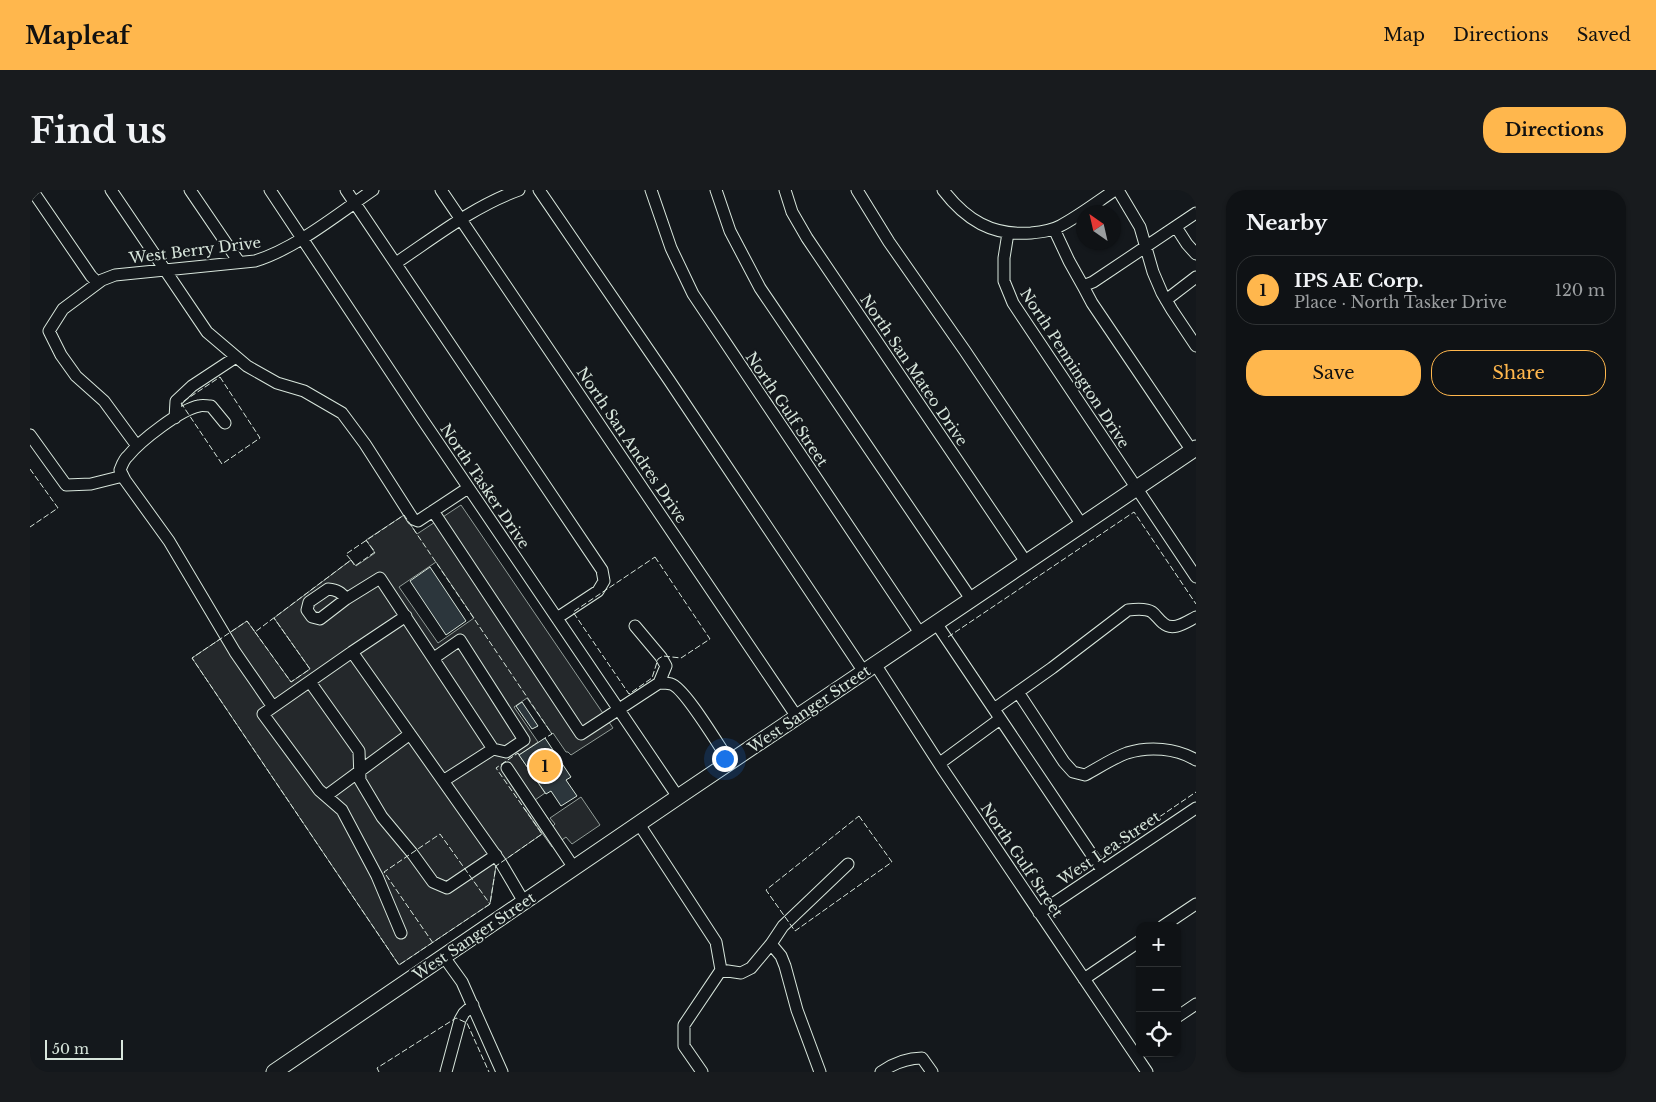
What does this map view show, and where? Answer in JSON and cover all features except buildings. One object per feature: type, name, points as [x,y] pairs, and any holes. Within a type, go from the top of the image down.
[{"type":"main road","name":"West Sanger Street","points":[[274,1072],[1194,449]]},
{"type":"street","points":[[32,190],[96,285]]},
{"type":"street","points":[[111,190],[207,332],[247,366],[277,383],[304,391],[342,413],[365,444],[413,519],[418,521],[468,488]]},
{"type":"street","points":[[190,190],[239,262]]},
{"type":"street","name":"North Tasker Drive","points":[[270,190],[468,488],[678,797]]},
{"type":"street","points":[[346,190],[602,570],[604,581],[598,591],[556,618]]},
{"type":"street","name":"West Berry Drive","points":[[137,446],[104,401],[76,376],[61,355],[49,331],[63,309],[96,285],[115,275],[255,261],[271,256],[289,248],[373,190]]},
{"type":"street","name":"North San Andres Drive","points":[[442,190],[797,717]]},
{"type":"street","points":[[396,263],[499,197],[519,190]]},
{"type":"street","name":"North Gulf Street","points":[[539,190],[870,668],[940,763],[1084,979],[1135,1045],[1147,1072]]},
{"type":"street","name":"North Gulf Street","points":[[651,190],[671,248],[693,294],[920,634]]},
{"type":"street","points":[[716,190],[730,231],[760,288],[972,599]]},
{"type":"street","name":"North San Mateo Drive","points":[[785,190],[792,212],[807,238],[1026,562]]},
{"type":"street","points":[[857,190],[888,242],[965,351],[1082,525]]},
{"type":"street","points":[[943,190],[962,212],[990,229],[1008,234],[1045,232],[1116,190],[1140,227],[1153,272],[1166,300],[1196,346]]},
{"type":"street","points":[[1084,286],[1093,282],[1196,213]]},
{"type":"street","points":[[1176,227],[1196,254]]},
{"type":"street","points":[[1054,228],[1069,261],[1092,303],[1194,449]]},
{"type":"street","name":"North Pennington Drive","points":[[1008,234],[1004,258],[1004,282],[1013,303],[1196,577]]},
{"type":"street","points":[[1166,300],[1196,277]]},
{"type":"street","points":[[175,418],[176,401],[192,386],[236,357]]},
{"type":"street","points":[[225,423],[211,406],[199,406],[186,411],[137,446],[126,457],[120,470],[169,541],[235,652],[274,707]]},
{"type":"street","points":[[30,434],[66,485],[91,484],[123,476]]},
{"type":"street","points":[[433,511],[581,734],[659,683],[666,666],[661,657],[635,626]]},
{"type":"street","points":[[346,599],[380,578],[493,749],[506,752],[524,740],[460,640],[434,658]]},
{"type":"street","points":[[994,709],[1128,610],[1144,609],[1152,611],[1169,627],[1177,626],[1196,617]]},
{"type":"street","points":[[401,933],[378,876],[342,810],[319,790],[263,714],[406,616]]},
{"type":"street","points":[[936,623],[1102,870]]},
{"type":"street","points":[[352,652],[496,855],[524,902]]},
{"type":"street","points":[[310,682],[359,751],[360,780],[382,817],[433,882],[446,888],[496,855]]},
{"type":"street","points":[[659,683],[671,684],[678,688],[730,762]]},
{"type":"street","points":[[1018,692],[1064,762],[1073,772],[1084,775],[1127,753],[1158,748],[1186,754],[1196,760]]},
{"type":"street","points":[[940,763],[1000,719]]},
{"type":"street","points":[[326,796],[410,734]]},
{"type":"street","points":[[443,781],[493,749]]},
{"type":"street","points":[[507,768],[574,868]]},
{"type":"street","name":"West Lea Street","points":[[1039,913],[1196,808]]},
{"type":"street","points":[[639,824],[716,942],[720,970],[684,1025],[684,1046],[702,1072]]},
{"type":"street","points":[[720,970],[741,974],[751,968],[783,926],[848,864]]},
{"type":"street","points":[[1169,922],[1196,904]]},
{"type":"street","points":[[771,944],[781,956],[785,966],[797,1010],[820,1072]]},
{"type":"street","points":[[1084,979],[1136,944]]},
{"type":"street","points":[[444,957],[462,982],[502,1072]]},
{"type":"street","points":[[1181,1014],[1196,1004]]},
{"type":"street","points":[[446,1072],[460,1020],[464,1013],[473,1005]]},
{"type":"street","points":[[880,1072],[891,1065],[909,1058],[922,1058],[932,1072]]},
{"type":"shaded area","points":[[461,505],[613,728],[571,755],[566,752],[552,734],[527,698],[514,707],[538,742],[519,755],[545,793],[535,800],[553,826],[555,824],[550,818],[581,797],[600,825],[572,844],[566,837],[552,847],[524,808],[542,834],[496,866],[490,904],[399,965],[192,658],[247,621],[291,682],[310,669],[274,618],[351,560],[356,566],[375,553],[366,540],[404,515],[417,534]],"holes":[[[436,562],[474,618],[438,643],[399,587]]]},
{"type":"fence","points":[[220,377],[260,438],[222,464],[181,403],[220,377]]},
{"type":"fence","points":[[30,469],[58,508],[30,527]]},
{"type":"fence","points":[[948,637],[1134,512],[1196,604]]},
{"type":"fence","points":[[519,755],[518,753],[496,768],[542,834],[496,866],[490,904],[399,965],[192,658],[247,621],[255,632],[351,560],[346,554],[404,515],[552,734],[545,738]]},
{"type":"fence","points":[[351,560],[355,566],[375,552],[366,540]]},
{"type":"fence","points":[[655,557],[710,639],[681,658],[663,656],[658,659],[652,678],[629,694],[573,612],[655,557]]},
{"type":"fence","points":[[255,632],[291,682],[310,669],[274,618]]},
{"type":"fence","points":[[1097,856],[1099,858],[1196,792]]},
{"type":"fence","points":[[859,816],[892,862],[795,931],[766,890],[859,816]]},
{"type":"fence","points":[[433,943],[384,872],[440,834],[490,904]]},
{"type":"fence","points":[[379,1072],[377,1068],[456,1018],[467,1023],[489,1072]]},
{"type":"place","name":"IPS AE Corp.","points":[[545,766]]}]
